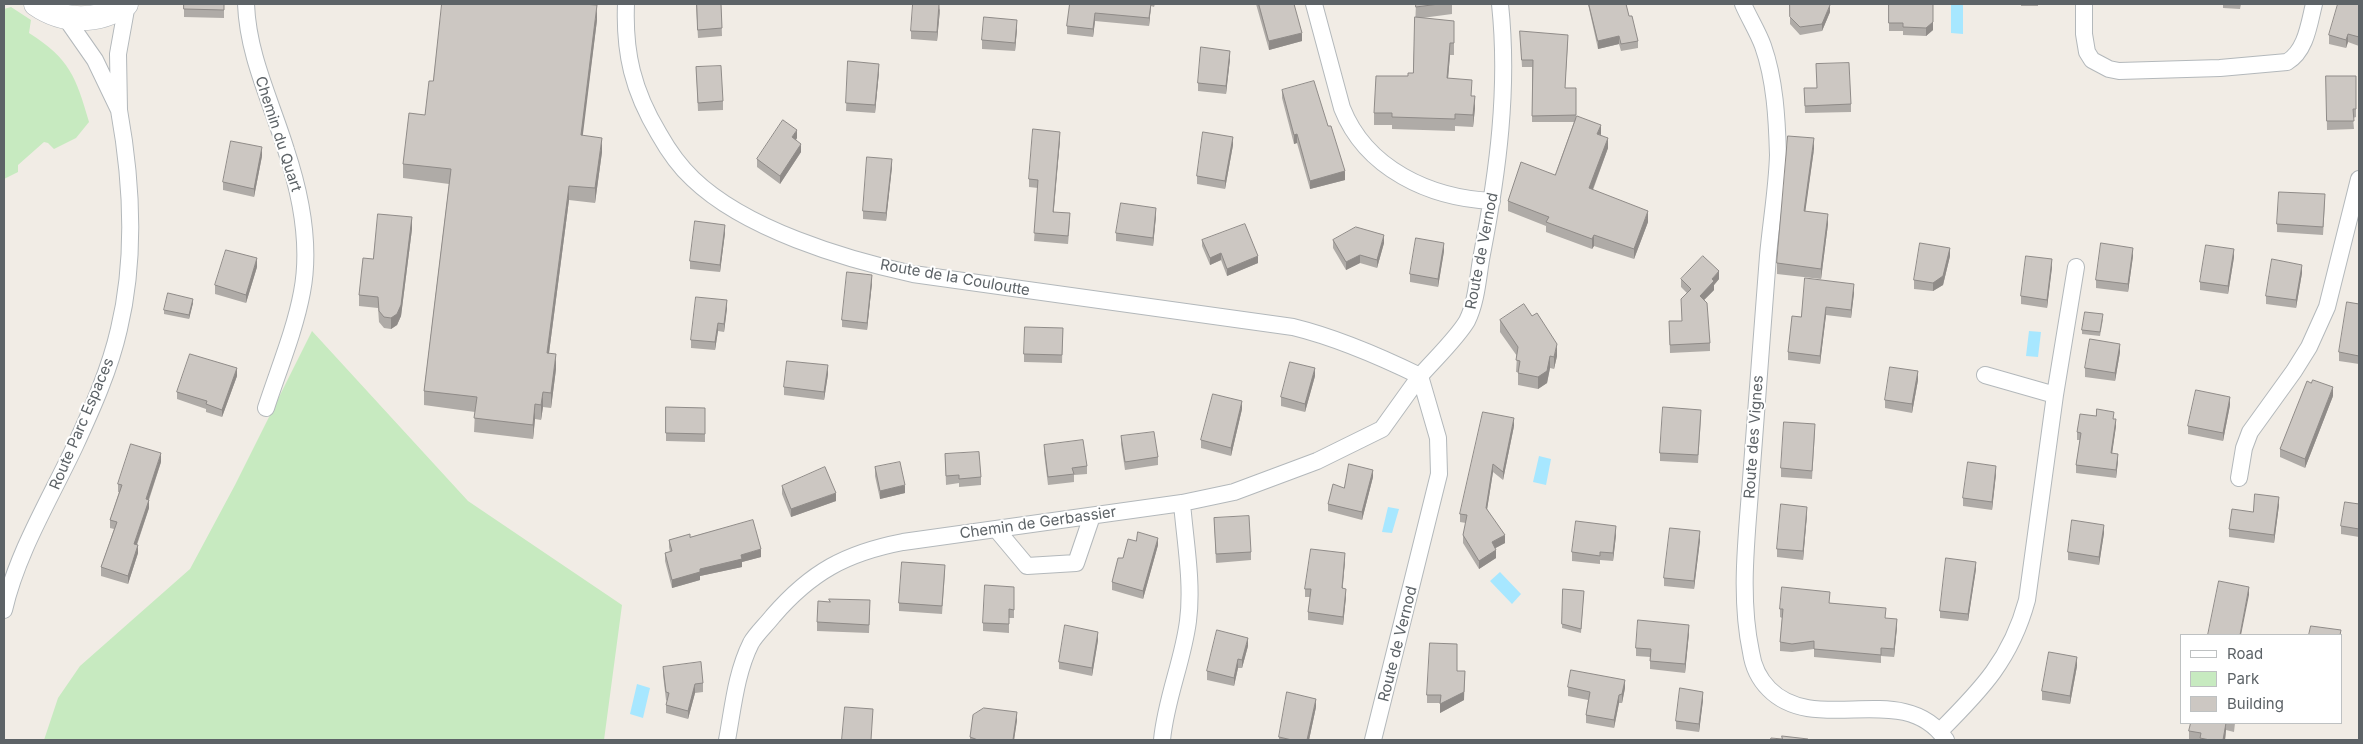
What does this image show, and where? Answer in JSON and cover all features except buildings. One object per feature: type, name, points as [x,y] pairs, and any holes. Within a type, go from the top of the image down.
[{"type":"main road","points":[[36,4],[46,11],[64,17],[93,18],[116,10],[126,4]]},
{"type":"street","name":"Route Parc Espaces","points":[[4,610],[22,557],[76,443],[102,381],[119,331],[126,294],[130,236],[128,164],[119,110],[118,54],[126,4]]},
{"type":"street","name":"Chemin du Quart","points":[[246,4],[250,41],[257,68],[287,151],[306,238],[302,293],[266,408]]},
{"type":"street","name":"Route de la Couloutte","points":[[626,4],[625,27],[628,58],[640,100],[649,118],[669,151],[693,179],[721,201],[749,217],[800,240],[879,266],[913,274],[1293,327],[1344,341],[1420,376]]},
{"type":"street","points":[[1314,4],[1342,108],[1348,123],[1369,152],[1385,165],[1426,187],[1468,199],[1492,201]]},
{"type":"street","name":"Route de Vernod","points":[[1373,740],[1439,474],[1438,438],[1420,376],[1468,319],[1492,201],[1499,155],[1502,108],[1504,44],[1500,4]]},
{"type":"street","name":"Route des Vignes","points":[[1743,4],[1763,46],[1777,124],[1778,155],[1747,531],[1746,616],[1752,659],[1760,678],[1777,696],[1809,709],[1871,709],[1902,712],[1916,716],[1943,736],[1987,682],[2009,648],[2022,619],[2027,600],[2055,395],[2076,267]]},
{"type":"street","points":[[2084,4],[2084,34],[2092,60],[2100,66],[2119,71],[2220,68],[2287,62],[2293,59],[2303,43],[2314,4]]},
{"type":"street","name":"Route Parc Espaces","points":[[64,17],[95,60],[119,110]]},
{"type":"street","points":[[2239,478],[2244,448],[2250,432],[2294,372],[2327,307],[2359,179]]},
{"type":"street","name":"Chemin de Gerbassier","points":[[728,740],[742,667],[752,642],[790,596],[843,560],[877,547],[1182,503],[1234,492],[1317,461],[1373,434],[1389,421],[1400,401],[1420,376]]},
{"type":"street","points":[[1985,376],[2055,395]]},
{"type":"street","points":[[1162,740],[1168,697],[1185,638],[1190,609],[1182,503]]},
{"type":"street","points":[[996,529],[1027,566],[1076,563],[1092,516]]},
{"type":"green space","points":[[11,7],[31,20],[29,33],[43,42],[70,70],[89,122],[76,138],[54,149],[44,142],[18,165],[18,172],[4,179],[4,9]]},
{"type":"green space","points":[[312,331],[468,501],[622,605],[604,740],[44,740],[58,698],[80,666],[190,569],[235,485]]},
{"type":"water","points":[[1951,5],[1963,5],[1963,34],[1951,33]]},
{"type":"water","points":[[2029,331],[2041,332],[2038,357],[2026,356]]},
{"type":"water","points":[[1539,456],[1551,459],[1546,485],[1533,482]]},
{"type":"water","points":[[1388,507],[1399,509],[1392,533],[1382,532]]},
{"type":"water","points":[[1500,572],[1521,594],[1512,604],[1490,581]]},
{"type":"water","points":[[637,684],[650,688],[643,718],[630,714]]}]
